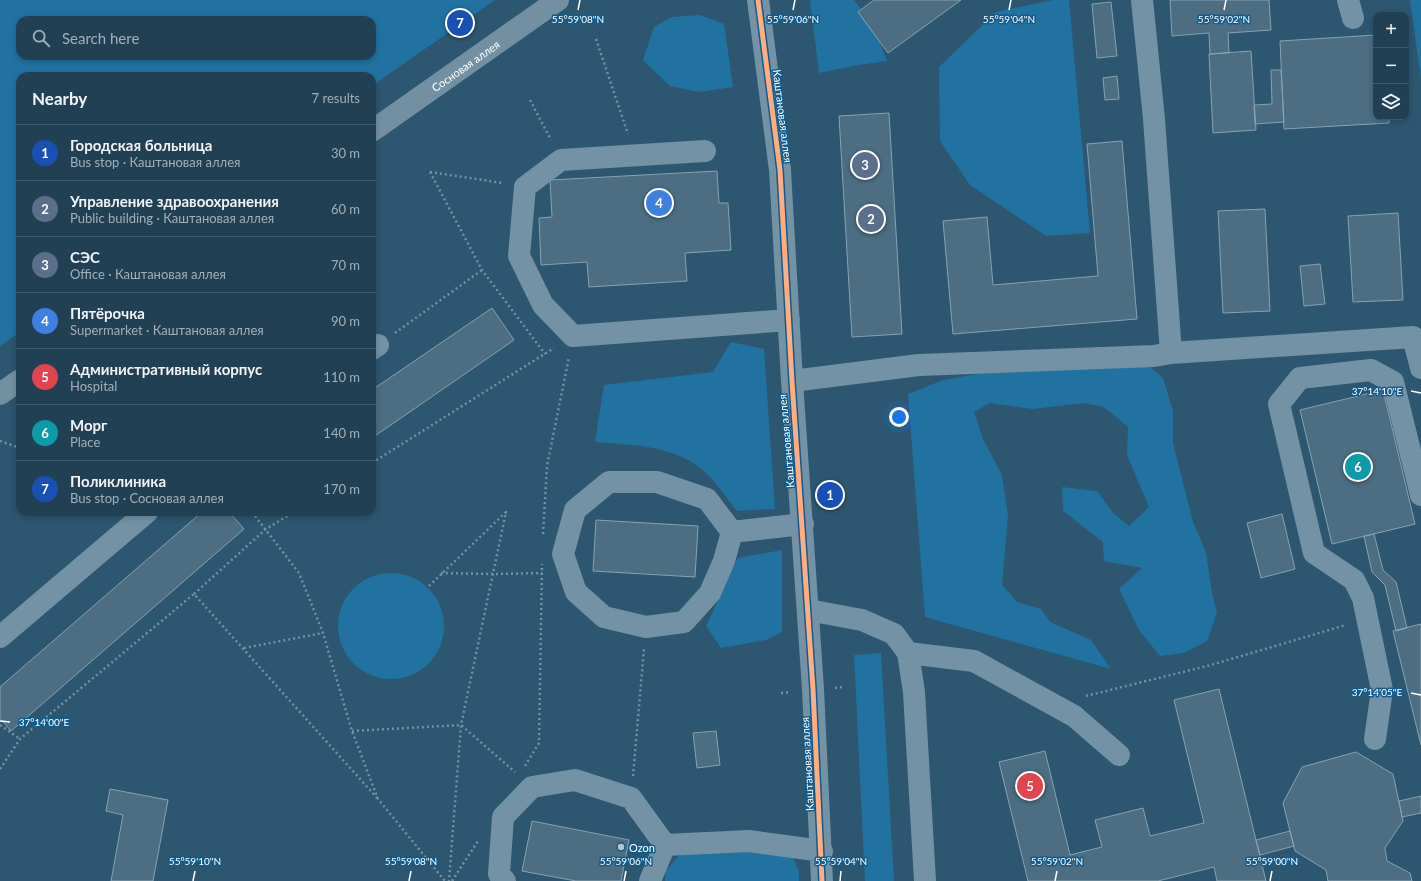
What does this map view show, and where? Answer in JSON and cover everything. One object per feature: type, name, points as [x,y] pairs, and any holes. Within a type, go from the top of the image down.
[{"type":"main road","name":"Сосновая аллея","points":[[376,128],[558,0]]},
{"type":"main road","points":[[0,394],[16,383]]},
{"type":"street","name":"Каштановая аллея","points":[[758,0],[780,170],[792,381],[814,696],[822,851],[822,881]]},
{"type":"street","points":[[1142,0],[1154,119],[1171,353]]},
{"type":"street","points":[[705,152],[561,160],[525,187],[519,256],[543,306],[573,336],[789,320]]},
{"type":"street","points":[[792,381],[919,365],[1154,356],[1171,353],[1413,337],[1421,368]]},
{"type":"street","points":[[1375,739],[1382,690],[1363,598],[1354,580],[1314,553],[1279,404],[1300,378],[1371,370],[1393,382],[1421,495]]},
{"type":"street","points":[[609,482],[657,482],[707,499],[732,532],[724,561],[710,593],[684,622],[646,627],[604,617],[576,592],[563,554],[575,510],[609,482]]},
{"type":"street","points":[[0,637],[142,516]]},
{"type":"street","points":[[732,532],[803,524]]},
{"type":"street","points":[[808,610],[862,620],[894,634],[908,653],[914,692],[925,881]]},
{"type":"street","points":[[908,653],[974,661],[1074,716],[1119,755]]},
{"type":"street","points":[[505,881],[499,874],[503,816],[525,782],[575,780],[631,798],[665,845]]},
{"type":"street","points":[[665,845],[749,841],[822,851]]},
{"type":"street","points":[[650,881],[665,845]]},
{"type":"path","points":[[596,39],[636,155]]},
{"type":"path","points":[[530,100],[561,160]]},
{"type":"path","points":[[525,187],[430,172],[482,270],[545,354]]},
{"type":"path","points":[[376,346],[482,270]]},
{"type":"path","points":[[376,460],[573,336]]},
{"type":"path","points":[[543,542],[547,466],[573,336]]},
{"type":"path","points":[[0,441],[16,447]]},
{"type":"path","points":[[429,586],[506,512],[461,725],[451,881]]},
{"type":"path","points":[[255,516],[299,573],[323,633],[352,731],[378,799]]},
{"type":"path","points":[[0,769],[20,739],[194,594],[266,529],[287,516]]},
{"type":"path","points":[[352,731],[461,725],[525,782],[539,743],[542,557]]},
{"type":"path","points":[[441,573],[494,574],[541,572],[570,576]]},
{"type":"path","points":[[194,594],[378,799],[445,881]]},
{"type":"path","points":[[1053,705],[1211,665],[1368,619]]},
{"type":"path","points":[[631,798],[646,627]]},
{"type":"path","points":[[244,648],[323,633]]},
{"type":"path","points":[[0,725],[20,739]]},
{"type":"path","points":[[451,881],[482,834]]},
{"type":"shaded area","points":[[0,0],[495,0],[376,83],[376,72],[16,72],[16,335],[0,346]]},
{"type":"shaded area","points":[[810,0],[854,0],[873,25],[887,61],[819,73]]},
{"type":"shaded area","points":[[1053,0],[1069,0],[1090,233],[1046,236],[970,185],[940,141],[939,67],[996,12]]},
{"type":"shaded area","points":[[1410,0],[1421,0],[1421,78]]},
{"type":"shaded area","points":[[700,15],[724,24],[733,87],[699,92],[670,86],[643,60],[654,27],[672,17]]},
{"type":"shaded area","points":[[731,342],[764,349],[775,509],[737,511],[706,473],[682,457],[654,448],[595,442],[604,385],[713,372]]},
{"type":"shaded area","points":[[1139,358],[1163,378],[1173,411],[1173,443],[1193,522],[1206,552],[1212,593],[1217,613],[1207,641],[1184,653],[1160,656],[1139,630],[1119,589],[1142,568],[1104,561],[1103,542],[1063,511],[1062,487],[1097,491],[1113,513],[1129,526],[1149,507],[1127,455],[1128,427],[1104,407],[1084,403],[1033,409],[990,403],[974,412],[983,439],[1002,475],[1008,516],[1002,585],[1017,602],[1041,609],[1050,622],[1091,640],[1111,669],[925,617],[908,394],[943,380],[987,372]]},
{"type":"shaded area","points":[[782,550],[782,632],[766,640],[721,648],[706,626],[738,558]]},
{"type":"shaded area","points":[[391,573],[411,577],[429,588],[440,606],[444,626],[440,646],[429,664],[411,675],[391,679],[371,675],[353,664],[342,646],[338,626],[342,606],[353,588],[371,577]]},
{"type":"shaded area","points":[[881,653],[894,881],[865,881],[854,655]]},
{"type":"shaded area","points":[[688,845],[789,849],[799,871],[799,881],[665,881],[666,871]]},
{"type":"building","points":[[874,0],[961,0],[888,53],[858,12]]},
{"type":"building","points":[[1170,0],[1269,0],[1271,30],[1228,33],[1229,53],[1210,54],[1209,33],[1172,36]]},
{"type":"building","points":[[1111,2],[1117,56],[1097,58],[1092,4]]},
{"type":"building","points":[[1373,35],[1373,120],[1389,120],[1389,123],[1284,129],[1280,41]]},
{"type":"building","points":[[1251,51],[1256,130],[1213,133],[1209,54]]},
{"type":"building","points":[[1271,70],[1281,70],[1284,122],[1255,124],[1254,105],[1272,104]]},
{"type":"building","points":[[1117,76],[1119,99],[1105,100],[1103,78]]},
{"type":"building","points":[[889,113],[902,334],[852,337],[839,116]]},
{"type":"building","points":[[1122,141],[1137,319],[953,334],[943,221],[987,217],[993,285],[1098,276],[1087,144]]},
{"type":"building","points":[[717,171],[719,203],[728,203],[731,250],[685,253],[687,281],[589,287],[587,262],[541,265],[539,218],[552,217],[550,180]]},
{"type":"building","points":[[1265,209],[1270,311],[1223,313],[1218,211]]},
{"type":"building","points":[[1398,213],[1403,300],[1353,302],[1348,216]]},
{"type":"building","points":[[1320,264],[1325,304],[1304,306],[1300,266]]},
{"type":"building","points":[[492,308],[514,340],[376,435],[376,387]]},
{"type":"building","points":[[1383,390],[1415,524],[1332,544],[1300,410]]},
{"type":"building","points":[[1282,514],[1295,569],[1261,578],[1247,523]]},
{"type":"building","points":[[197,516],[233,516],[244,529],[11,731],[0,718],[0,687]]},
{"type":"building","points":[[596,520],[698,526],[695,577],[593,571]]},
{"type":"building","points":[[1374,534],[1383,570],[1396,582],[1407,628],[1396,631],[1385,585],[1372,572],[1364,536]]},
{"type":"building","points":[[1421,624],[1421,745],[1393,631]]},
{"type":"building","points":[[1219,689],[1266,881],[1217,881],[1214,867],[1158,881],[1028,881],[999,762],[1045,751],[1070,855],[1102,847],[1095,820],[1143,808],[1150,836],[1204,823],[1174,700]]},
{"type":"building","points":[[716,731],[720,765],[697,768],[693,733]]},
{"type":"building","points":[[1356,752],[1393,774],[1403,821],[1385,848],[1387,861],[1410,873],[1412,881],[1328,881],[1326,870],[1295,851],[1283,803],[1302,767]]},
{"type":"building","points":[[110,789],[168,800],[153,881],[111,881],[123,815],[106,811]]},
{"type":"building","points":[[1421,796],[1421,813],[1402,817],[1399,801]]},
{"type":"building","points":[[532,821],[629,840],[621,881],[576,881],[522,871]]},
{"type":"building","points":[[1290,831],[1294,846],[1260,855],[1256,840]]},
{"type":"cycle path","points":[[758,0],[780,170],[792,381],[813,689],[822,881]]},
{"type":"place","name":"Поликлиника","points":[[460,23]]},
{"type":"place","name":"СЭС","points":[[865,165]]},
{"type":"place","name":"Пятёрочка","points":[[659,203]]},
{"type":"place","name":"Управление здравоохранения","points":[[871,219]]},
{"type":"place","name":"Морг","points":[[1358,467]]},
{"type":"place","name":"Городская больница","points":[[830,495]]},
{"type":"place","name":"Административный корпус","points":[[1030,786]]},
{"type":"place","name":"Ozon","points":[[621,847]]}]
